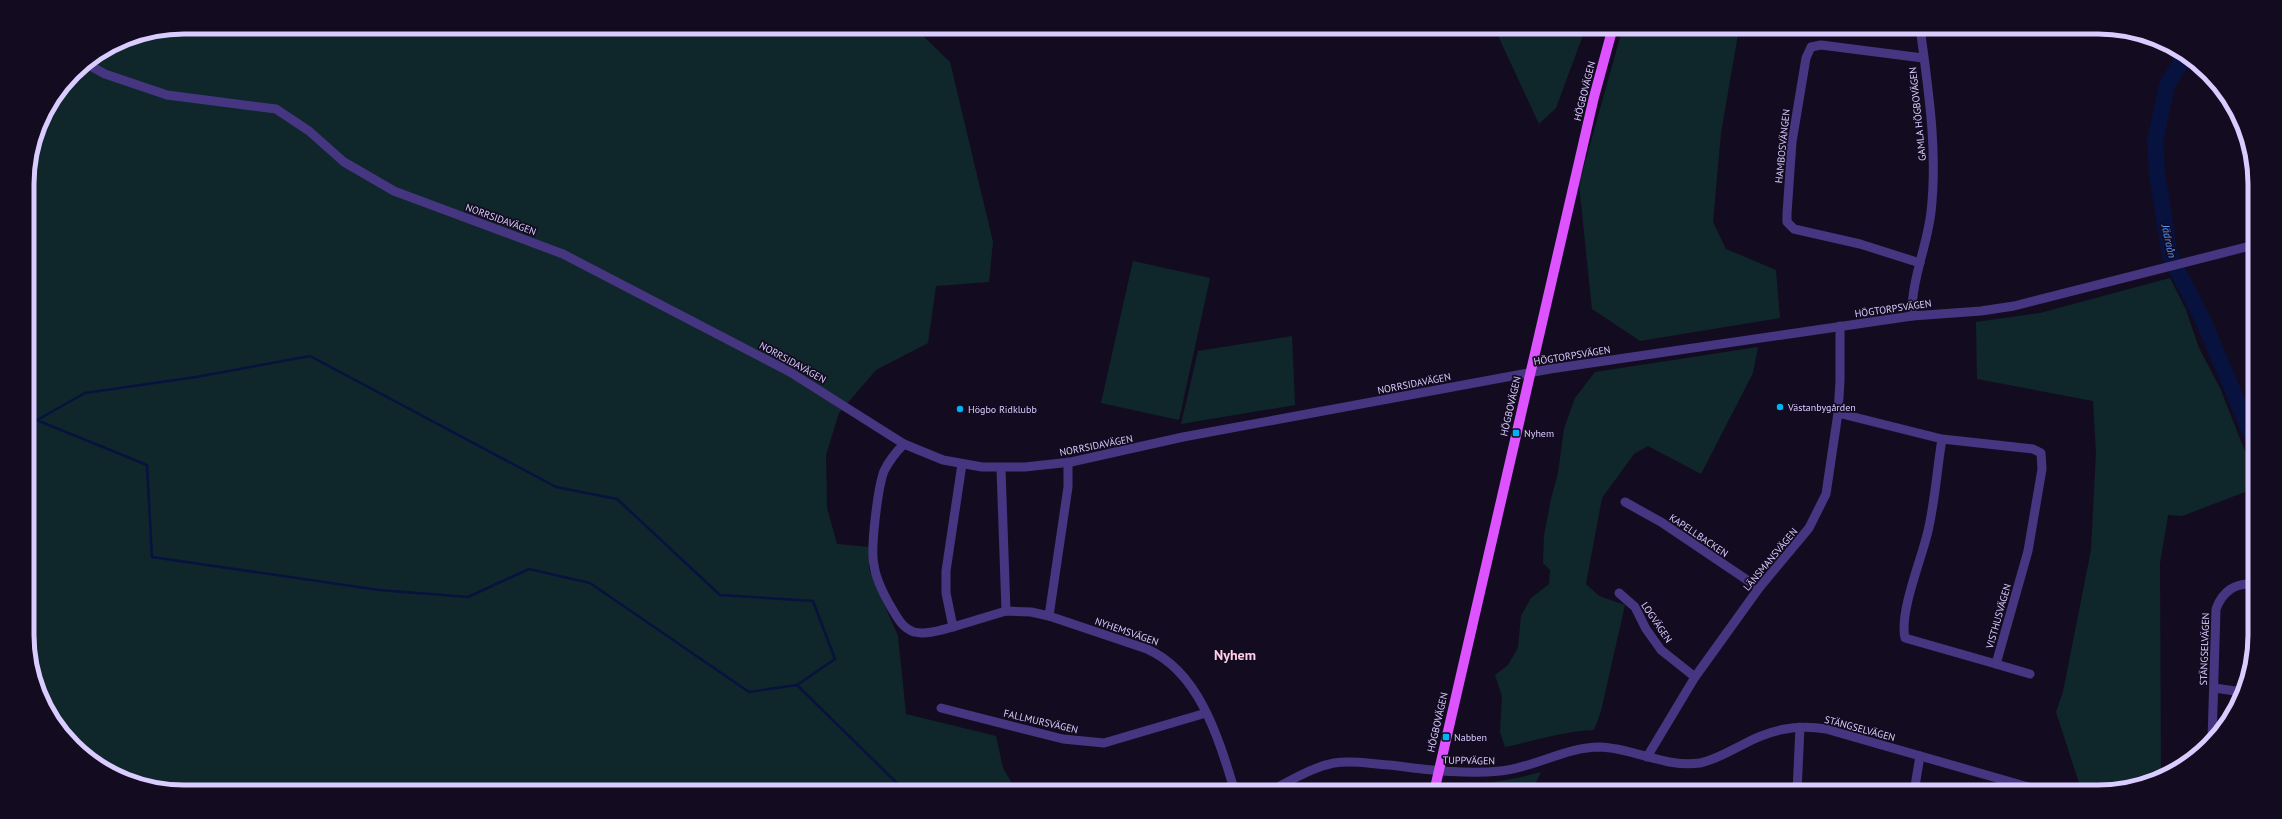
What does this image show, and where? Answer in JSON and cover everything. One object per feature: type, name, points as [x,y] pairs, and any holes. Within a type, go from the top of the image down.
[{"type":"main road","name":"HÖGBOVÄGEN","points":[[1435,785],[1594,97],[1611,34]]},
{"type":"street","name":"GAMLA HÖGBOVÄGEN","points":[[1912,316],[1912,301],[1931,213],[1934,168],[1931,116],[1921,34]]},
{"type":"street","name":"HAMBOSVÄNGEN","points":[[1920,263],[1860,244],[1794,229],[1787,222],[1787,213],[1793,135],[1806,58],[1811,47],[1821,45],[1923,58]]},
{"type":"street","name":"NORRSIDAVÄGEN","points":[[91,66],[105,74],[167,95],[276,109],[309,131],[344,162],[394,192],[563,254],[790,372],[904,444],[943,460],[962,464],[1001,468],[1068,462],[1183,437],[1530,372]]},
{"type":"street","name":"HÖGTORPSVÄGEN","points":[[1530,372],[1912,316],[1981,311],[2014,306],[2142,275],[2248,247]]},
{"type":"street","name":"LÄNSMANSVÄGEN","points":[[1647,757],[1695,677],[1759,588],[1810,528],[1826,494],[1838,413],[1840,381],[1840,326]]},
{"type":"street","name":"VISTHUSVÄGEN","points":[[1838,413],[1942,439],[2033,449],[2041,453],[2042,457],[2028,551],[1996,664],[1905,638],[1905,616],[1928,530],[1942,439]]},
{"type":"street","points":[[904,444],[887,466],[881,482],[874,551],[875,570],[889,603],[902,624],[914,632],[953,627],[946,593],[946,571],[962,464]]},
{"type":"street","points":[[1049,616],[1068,488],[1068,462]]},
{"type":"street","points":[[1001,468],[1006,611]]},
{"type":"street","name":"KAPELLBACKEN","points":[[1625,502],[1660,522],[1759,588]]},
{"type":"street","name":"STÄNGSELVÄGEN","points":[[2212,732],[2216,609],[2219,602],[2228,591],[2236,586],[2248,584]]},
{"type":"street","name":"LOGVÄGEN","points":[[1619,593],[1635,607],[1646,629],[1661,650],[1695,677]]},
{"type":"street","name":"NYHEMSVÄGEN","points":[[953,627],[1006,611],[1031,612],[1049,616],[1162,655],[1186,677],[1206,714],[1225,761],[1233,785]]},
{"type":"street","points":[[1996,664],[2030,674]]},
{"type":"street","points":[[2214,688],[2237,691]]},
{"type":"street","name":"FALLMURSVÄGEN","points":[[941,708],[1063,739],[1104,743],[1206,714]]},
{"type":"street","points":[[1797,785],[1800,727]]},
{"type":"street","name":"STÄNGSELVÄGEN","points":[[1647,757],[1676,764],[1700,763],[1721,756],[1770,731],[1800,727],[1826,729],[2022,785]]},
{"type":"street","name":"TUPPVÄGEN","points":[[1283,785],[1315,770],[1347,762],[1463,773],[1503,771],[1581,749],[1597,747],[1647,757]]},
{"type":"street","points":[[1915,785],[1920,756]]},
{"type":"green space","points":[[174,34],[921,34],[950,62],[993,242],[989,282],[936,286],[928,343],[876,370],[839,413],[826,455],[827,508],[837,544],[869,547],[869,569],[898,636],[906,714],[996,736],[1003,768],[1013,785],[174,785],[145,780],[127,774],[101,760],[85,748],[71,734],[54,710],[45,692],[39,674],[34,645],[34,174],[39,145],[45,127],[59,101],[71,85],[85,71],[109,54],[127,45],[145,39]]},
{"type":"green space","points":[[1497,34],[1583,34],[1556,108],[1539,124]]},
{"type":"green space","points":[[1621,34],[1738,34],[1721,133],[1713,222],[1726,249],[1776,270],[1780,318],[1640,341],[1592,309],[1579,184]]},
{"type":"green space","points":[[1133,261],[1210,278],[1179,420],[1101,403]]},
{"type":"green space","points":[[2170,278],[2186,310],[2199,348],[2220,388],[2244,449],[2248,455],[2248,487],[2245,492],[2182,516],[2168,515],[2160,563],[2161,771],[2137,780],[2117,784],[2080,785],[2056,712],[2063,692],[2091,550],[2096,453],[2093,401],[1977,379],[1976,322],[2040,313]]},
{"type":"green space","points":[[1292,336],[1295,405],[1181,424],[1198,351]]},
{"type":"green space","points":[[1758,347],[1753,373],[1701,474],[1648,446],[1634,454],[1602,498],[1586,584],[1599,596],[1625,605],[1601,711],[1594,730],[1560,734],[1505,747],[1500,732],[1502,696],[1495,675],[1508,665],[1518,648],[1521,616],[1531,598],[1549,584],[1550,570],[1543,563],[1544,536],[1558,473],[1564,429],[1575,398],[1595,372]]},
{"type":"green space","points":[[1541,772],[1534,785],[1477,785]]},
{"type":"waterway","name":"Jädraån","points":[[2182,60],[2167,85],[2155,141],[2157,173],[2170,256],[2203,320],[2248,427]]},
{"type":"waterway","points":[[37,420],[85,393],[196,377],[310,356],[556,487],[617,499],[720,595],[813,601],[835,659],[797,685]]},
{"type":"waterway","points":[[34,419],[147,465],[152,557],[379,590],[468,597],[529,569],[590,583],[749,692],[797,685],[899,785]]},
{"type":"place","name":"Västanbygården","points":[[1780,407]]},
{"type":"place","name":"Högbo Ridklubb","points":[[960,409]]},
{"type":"place","name":"Nyhem","points":[[1516,433]]},
{"type":"place","name":"Nabben","points":[[1446,737]]},
{"type":"district","name":"Nyhem","points":[[1235,655]]}]
